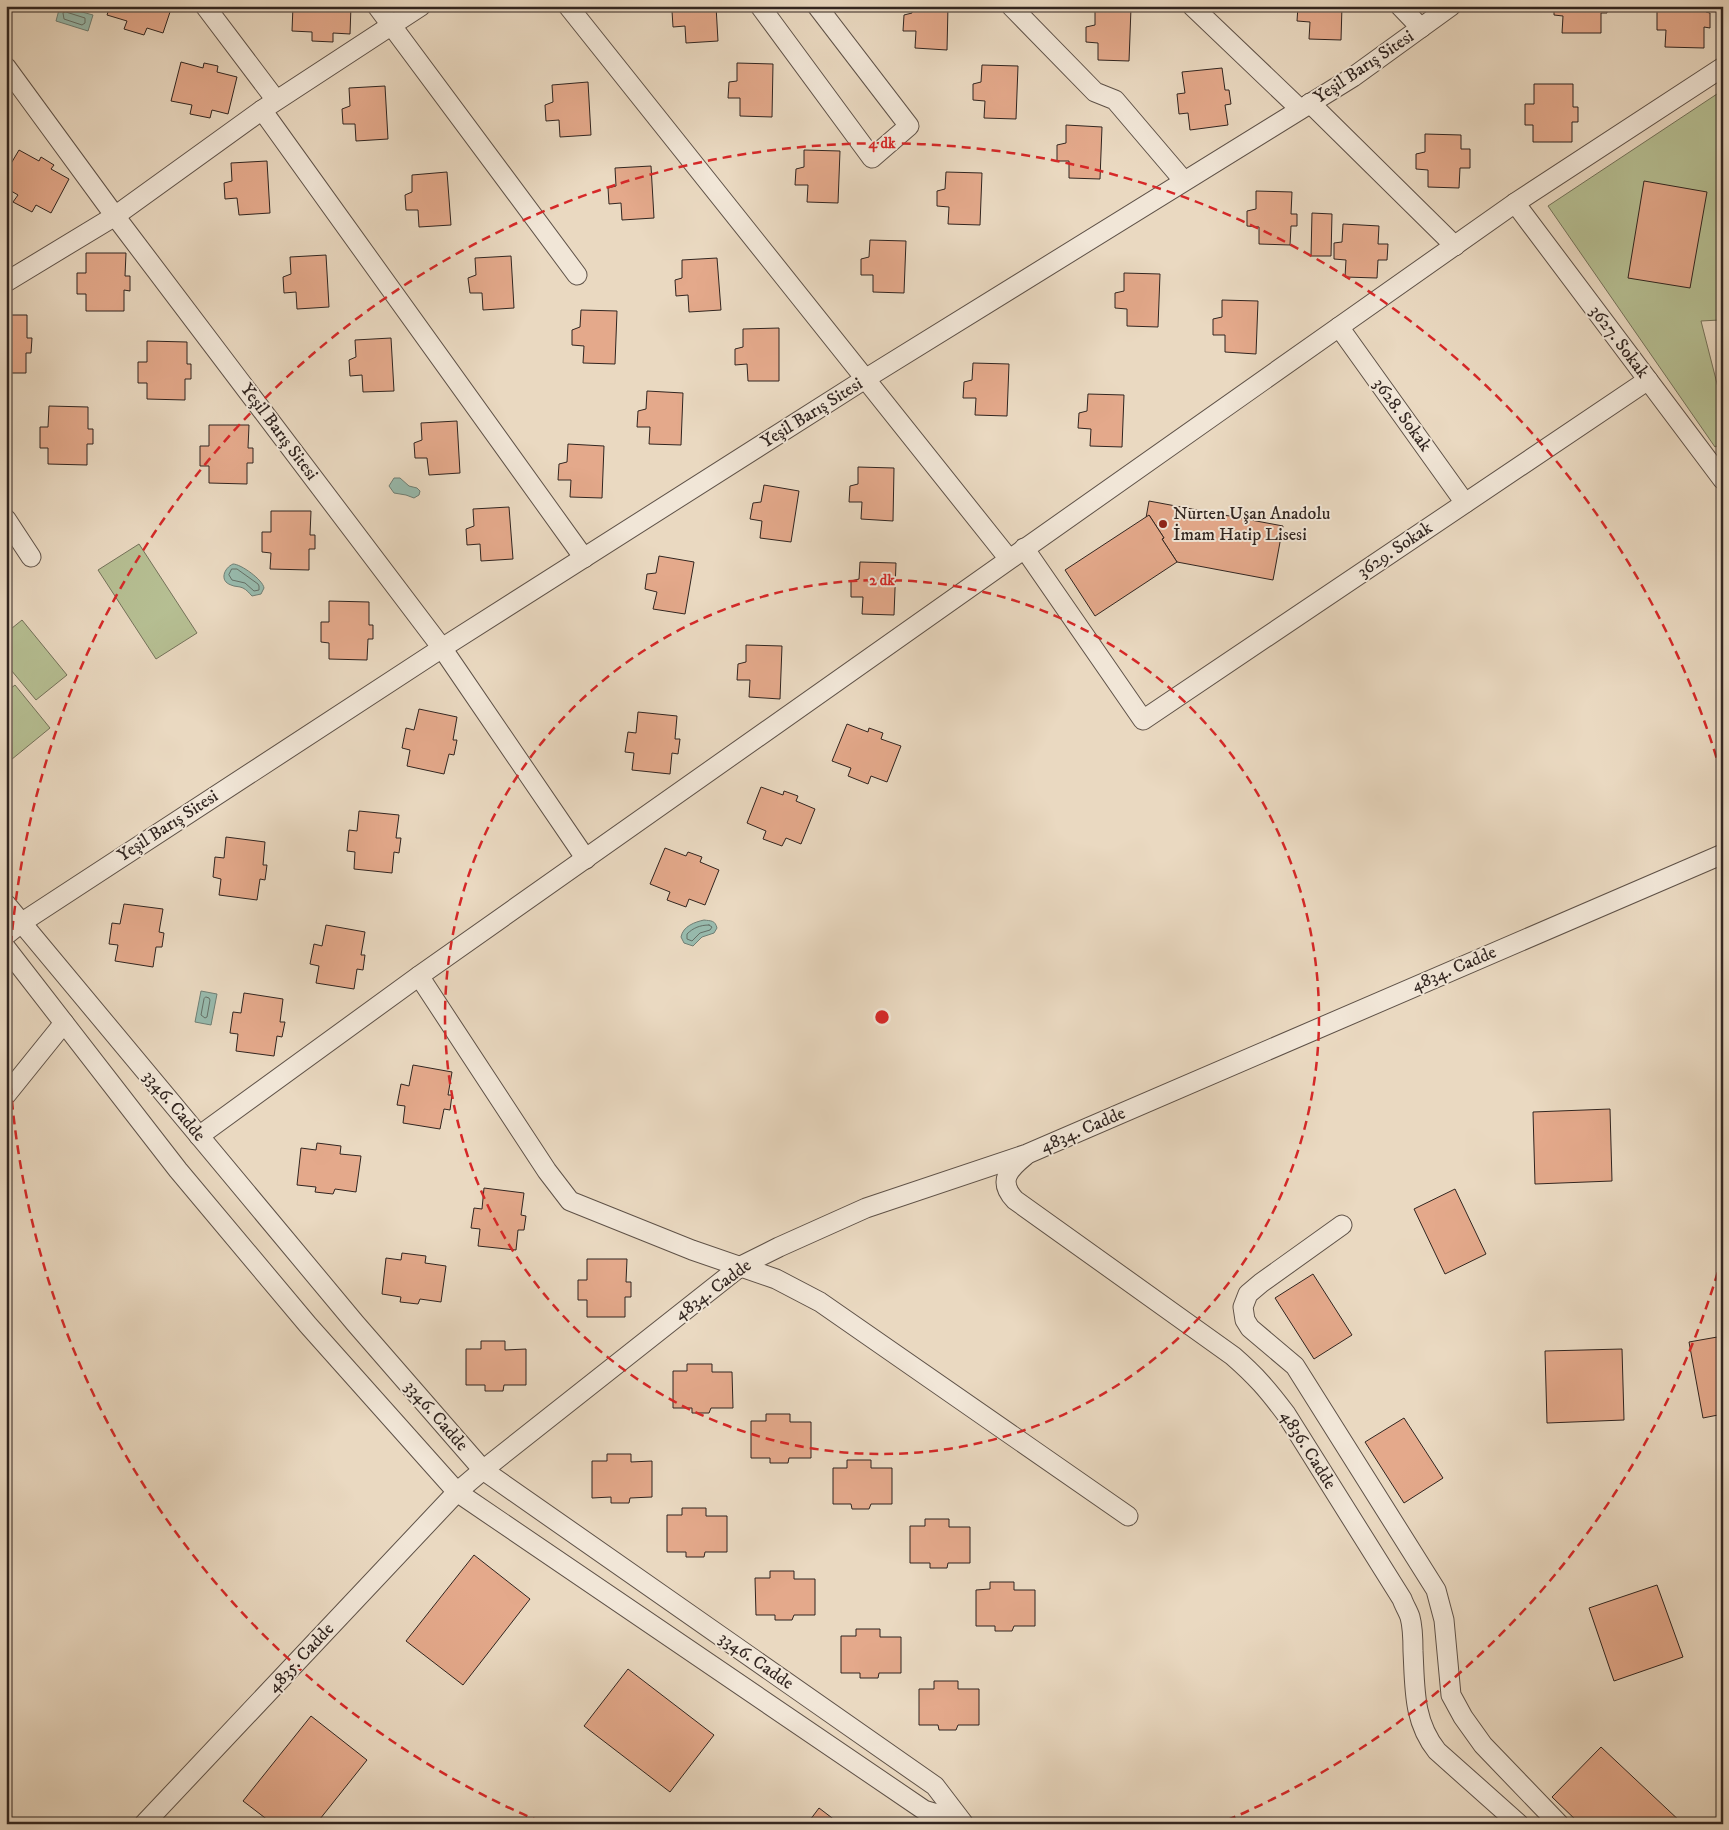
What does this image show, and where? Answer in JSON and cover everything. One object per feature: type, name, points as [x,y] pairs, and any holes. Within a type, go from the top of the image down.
[{"type":"street","points":[[205,6],[269,105],[584,558]]},
{"type":"street","points":[[377,6],[577,275]]},
{"type":"street","points":[[6,282],[115,216],[269,105],[421,6]]},
{"type":"street","points":[[568,6],[865,379],[1016,554]]},
{"type":"street","points":[[760,6],[872,158],[908,126],[816,6]]},
{"type":"street","points":[[1011,6],[1095,92],[1115,100],[1184,181]]},
{"type":"street","name":"Yeşil Barış Sitesi","points":[[1192,6],[1305,106]]},
{"type":"street","points":[[1400,6],[1421,28]]},
{"type":"street","name":"Yeşil Barış Sitesi","points":[[13,929],[442,648],[865,379],[1353,77],[1451,6]]},
{"type":"street","points":[[199,1136],[420,976],[1339,326],[1515,203],[1723,67]]},
{"type":"street","name":"Yeşil Barış Sitesi","points":[[6,68],[115,216],[442,648],[586,859]]},
{"type":"street","points":[[1305,106],[1455,246]]},
{"type":"street","name":"3627. Sokak","points":[[1515,203],[1723,480]]},
{"type":"street","name":"3628. Sokak","points":[[1339,326],[1465,503]]},
{"type":"street","name":"3629. Sokak","points":[[1016,554],[1142,720],[1648,380]]},
{"type":"street","points":[[6,519],[31,557]]},
{"type":"street","name":"4834. Cadde","points":[[457,1492],[741,1266],[866,1208],[1026,1154],[1723,854]]},
{"type":"street","name":"3346. Cadde","points":[[6,904],[13,929],[199,1136],[355,1323],[483,1470],[935,1786],[962,1823]]},
{"type":"street","name":"3346. Cadde","points":[[6,948],[178,1170],[308,1325],[457,1492],[924,1810],[962,1823]]},
{"type":"street","points":[[420,976],[547,1171],[570,1201],[692,1250],[776,1279],[820,1302],[1128,1516]]},
{"type":"street","points":[[6,1095],[64,1023]]},
{"type":"street","name":"4836. Cadde","points":[[1026,1154],[1010,1168],[1006,1180],[1008,1192],[1015,1200],[1233,1356],[1257,1377],[1286,1414],[1402,1599],[1410,1615],[1413,1632],[1416,1701],[1427,1738],[1437,1751],[1519,1824]]},
{"type":"street","points":[[1342,1225],[1248,1294],[1243,1307],[1245,1320],[1250,1328],[1295,1366],[1436,1590],[1444,1620],[1451,1695],[1462,1717],[1483,1745],[1559,1824]]},
{"type":"street","name":"4835. Cadde","points":[[144,1824],[457,1492]]},
{"type":"shaded area","points":[[1723,90],[1723,306],[1719,309],[1719,320],[1701,321],[1723,407],[1723,443],[1715,447],[1548,206]]},
{"type":"shaded area","points":[[139,544],[197,633],[156,659],[98,570]]},
{"type":"shaded area","points":[[22,620],[67,675],[36,700],[6,664],[6,633]]},
{"type":"shaded area","points":[[15,685],[50,728],[6,764],[6,692]]},
{"type":"water","points":[[60,6],[93,15],[88,31],[56,21]]},
{"type":"water","points":[[394,478],[400,478],[409,486],[417,488],[420,491],[419,495],[414,498],[394,493],[389,486]]},
{"type":"water","points":[[233,564],[246,569],[260,581],[264,588],[261,594],[252,596],[243,588],[232,586],[225,581],[225,571]]},
{"type":"water","points":[[704,920],[712,921],[715,924],[717,928],[714,933],[702,937],[693,946],[684,943],[681,937],[684,930],[693,923]]},
{"type":"water","points":[[201,991],[217,994],[211,1025],[195,1022]]},
{"type":"building","points":[[110,6],[172,6],[163,33],[147,28],[144,35],[124,29],[127,21],[107,15]]},
{"type":"building","points":[[293,6],[351,6],[350,34],[333,33],[333,42],[312,41],[312,32],[292,31]]},
{"type":"building","points":[[680,6],[716,6],[718,41],[686,43],[685,26],[673,27],[672,11],[680,8]]},
{"type":"building","points":[[912,6],[948,6],[947,50],[915,48],[916,31],[903,31],[904,15],[912,13]]},
{"type":"building","points":[[1298,6],[1342,6],[1341,40],[1309,39],[1310,22],[1297,21]]},
{"type":"building","points":[[1554,6],[1607,6],[1607,13],[1601,13],[1601,33],[1562,33],[1563,16],[1554,15]]},
{"type":"building","points":[[1666,6],[1706,6],[1706,12],[1710,13],[1710,28],[1704,27],[1704,48],[1665,47],[1666,30],[1657,30],[1657,9],[1666,9]]},
{"type":"building","points":[[1095,7],[1131,8],[1129,61],[1098,60],[1098,43],[1086,42],[1086,27],[1095,25]]},
{"type":"building","points":[[181,62],[203,68],[204,63],[218,66],[217,72],[237,77],[228,114],[212,110],[210,118],[190,114],[192,105],[171,101]]},
{"type":"building","points":[[737,63],[773,64],[772,117],[740,116],[740,98],[728,98],[729,82],[737,81]]},
{"type":"building","points":[[982,65],[1018,66],[1016,119],[984,118],[985,101],[973,100],[973,84],[981,82]]},
{"type":"building","points":[[1222,68],[1225,90],[1229,90],[1231,104],[1225,105],[1228,125],[1190,130],[1188,113],[1179,114],[1177,94],[1185,93],[1182,72]]},
{"type":"building","points":[[588,82],[591,135],[560,137],[559,120],[546,121],[545,105],[553,102],[552,85]]},
{"type":"building","points":[[1534,84],[1573,84],[1573,107],[1578,107],[1578,122],[1572,122],[1572,142],[1533,142],[1533,125],[1525,125],[1525,104],[1534,104]]},
{"type":"building","points":[[385,86],[388,139],[356,141],[355,124],[343,124],[342,109],[350,106],[349,88]]},
{"type":"building","points":[[1066,125],[1102,127],[1100,179],[1069,178],[1069,161],[1057,161],[1057,145],[1066,143]]},
{"type":"building","points":[[1425,134],[1461,135],[1461,149],[1470,149],[1470,168],[1460,168],[1459,188],[1428,187],[1428,170],[1416,169],[1416,154],[1425,152]]},
{"type":"building","points":[[19,150],[39,161],[41,157],[54,165],[51,169],[69,179],[51,213],[36,205],[32,212],[13,202],[18,195],[6,188],[6,172]]},
{"type":"building","points":[[804,150],[840,151],[838,203],[807,202],[808,185],[795,185],[796,169],[804,167]]},
{"type":"building","points":[[267,161],[270,213],[239,215],[237,198],[225,199],[224,183],[232,181],[231,163]]},
{"type":"building","points":[[651,166],[654,218],[622,220],[621,203],[609,204],[608,188],[616,186],[615,168]]},
{"type":"building","points":[[447,172],[451,225],[419,227],[418,210],[406,210],[405,195],[412,192],[412,175]]},
{"type":"building","points":[[946,172],[982,173],[980,225],[948,224],[949,207],[937,206],[937,191],[945,189]]},
{"type":"building","points":[[1644,181],[1707,192],[1690,288],[1628,278]]},
{"type":"building","points":[[1256,191],[1292,192],[1291,214],[1297,214],[1297,226],[1291,226],[1290,245],[1259,244],[1259,227],[1247,226],[1247,211],[1256,209]]},
{"type":"building","points":[[1312,213],[1332,214],[1331,256],[1311,256]]},
{"type":"building","points":[[1343,224],[1379,226],[1378,244],[1388,244],[1387,260],[1378,260],[1377,278],[1345,277],[1346,260],[1334,259],[1334,243],[1342,242]]},
{"type":"building","points":[[870,240],[906,241],[904,293],[873,292],[873,275],[861,275],[861,259],[869,257]]},
{"type":"building","points":[[86,253],[126,253],[125,276],[130,276],[130,291],[124,290],[124,311],[86,311],[86,294],[77,294],[77,273],[86,273]]},
{"type":"building","points":[[326,255],[329,307],[297,309],[296,292],[284,293],[283,277],[291,274],[290,257]]},
{"type":"building","points":[[511,256],[514,308],[483,310],[482,293],[470,293],[468,278],[476,275],[475,258]]},
{"type":"building","points":[[717,258],[721,310],[689,312],[688,295],[676,296],[675,280],[682,278],[682,260]]},
{"type":"building","points":[[1124,273],[1160,274],[1158,327],[1127,326],[1127,309],[1115,308],[1115,293],[1124,291]]},
{"type":"building","points":[[1222,300],[1258,301],[1256,354],[1225,352],[1225,335],[1213,335],[1213,319],[1222,317]]},
{"type":"building","points":[[581,310],[617,311],[615,364],[583,363],[584,346],[572,345],[572,330],[580,327]]},
{"type":"building","points":[[6,315],[27,315],[27,338],[32,338],[31,353],[26,353],[26,373],[6,373]]},
{"type":"building","points":[[779,328],[779,381],[748,381],[747,364],[735,365],[735,349],[743,347],[743,329]]},
{"type":"building","points":[[391,338],[394,391],[363,392],[362,375],[350,376],[349,360],[356,357],[355,340]]},
{"type":"building","points":[[147,341],[187,342],[187,364],[191,364],[191,379],[185,379],[185,400],[147,399],[147,383],[138,383],[138,362],[147,362]]},
{"type":"building","points":[[973,363],[1009,364],[1007,416],[975,415],[976,398],[963,398],[964,382],[972,380]]},
{"type":"building","points":[[647,391],[683,393],[681,445],[649,444],[650,427],[637,427],[638,411],[646,409]]},
{"type":"building","points":[[1088,394],[1124,395],[1122,447],[1090,446],[1091,429],[1078,428],[1079,413],[1087,411]]},
{"type":"building","points":[[49,406],[88,407],[88,429],[93,429],[93,444],[87,444],[87,465],[48,464],[48,448],[40,448],[40,427],[48,427]]},
{"type":"building","points":[[457,421],[460,473],[429,475],[427,458],[415,458],[414,443],[422,440],[421,423]]},
{"type":"building","points":[[209,425],[249,425],[248,448],[253,448],[253,463],[247,463],[247,484],[209,483],[209,466],[200,466],[200,446],[209,446]]},
{"type":"building","points":[[568,444],[604,446],[602,498],[570,497],[571,480],[558,480],[559,464],[567,462]]},
{"type":"building","points":[[858,467],[894,468],[893,521],[861,519],[862,502],[849,502],[850,486],[858,484]]},
{"type":"building","points":[[764,485],[799,491],[791,542],[760,538],[762,521],[750,519],[753,503],[761,502]]},
{"type":"building","points":[[1149,501],[1283,526],[1273,580],[1177,562],[1149,515],[1146,518]]},
{"type":"building","points":[[509,507],[513,559],[481,561],[480,544],[467,545],[466,529],[474,526],[473,509]]},
{"type":"building","points":[[271,511],[311,511],[310,535],[315,535],[315,549],[309,549],[309,570],[270,569],[271,553],[262,552],[262,532],[271,532]]},
{"type":"building","points":[[1149,515],[1177,562],[1095,616],[1065,570]]},
{"type":"building","points":[[659,556],[694,562],[685,614],[653,609],[657,592],[645,589],[647,574],[656,573]]},
{"type":"building","points":[[860,562],[896,563],[894,615],[862,614],[863,597],[851,597],[851,581],[859,579]]},
{"type":"building","points":[[329,601],[369,602],[369,625],[373,625],[373,639],[368,639],[367,660],[329,659],[329,643],[321,642],[321,622],[329,622]]},
{"type":"building","points":[[746,645],[782,646],[780,699],[749,697],[750,680],[737,680],[738,664],[746,662]]},
{"type":"building","points":[[419,709],[457,717],[453,740],[457,740],[454,755],[449,754],[444,774],[407,766],[410,750],[402,748],[406,728],[414,730]]},
{"type":"building","points":[[638,712],[677,716],[675,739],[680,739],[678,754],[672,753],[670,774],[632,770],[634,753],[625,752],[628,732],[636,733]]},
{"type":"building","points":[[847,724],[868,732],[869,728],[883,733],[881,739],[901,746],[887,782],[871,776],[868,784],[848,776],[851,768],[832,761]]},
{"type":"building","points":[[761,787],[783,795],[784,791],[798,796],[796,801],[815,809],[801,844],[786,838],[782,846],[763,839],[766,831],[747,823]]},
{"type":"building","points":[[359,811],[399,815],[396,838],[401,838],[399,853],[394,852],[392,873],[354,869],[355,852],[347,851],[349,830],[357,831]]},
{"type":"building","points":[[226,837],[265,842],[263,865],[267,865],[265,880],[260,879],[257,900],[219,895],[221,879],[213,877],[215,857],[224,858]]},
{"type":"building","points":[[665,848],[686,856],[688,852],[702,857],[700,862],[719,870],[705,905],[689,899],[686,907],[667,900],[670,892],[650,884]]},
{"type":"building","points":[[124,904],[163,909],[159,932],[164,933],[162,947],[156,947],[153,967],[115,961],[118,945],[109,944],[112,923],[120,924]]},
{"type":"building","points":[[326,925],[365,932],[361,955],[365,955],[363,970],[357,969],[354,989],[316,983],[319,966],[310,964],[314,944],[322,946]]},
{"type":"building","points":[[244,993],[283,999],[280,1022],[285,1022],[282,1037],[277,1036],[274,1056],[236,1051],[238,1034],[230,1033],[233,1012],[241,1013]]},
{"type":"building","points":[[413,1065],[452,1072],[448,1095],[452,1095],[450,1110],[444,1109],[440,1129],[403,1123],[405,1106],[397,1105],[401,1084],[409,1086]]},
{"type":"building","points":[[1610,1109],[1612,1181],[1535,1184],[1533,1112]]},
{"type":"building","points":[[317,1143],[341,1146],[340,1154],[361,1156],[356,1192],[335,1189],[333,1194],[315,1192],[316,1187],[297,1185],[301,1148],[316,1150]]},
{"type":"building","points":[[484,1188],[524,1193],[521,1215],[526,1216],[524,1230],[518,1230],[516,1250],[478,1246],[480,1229],[471,1228],[474,1208],[482,1209]]},
{"type":"building","points":[[1455,1189],[1486,1254],[1445,1274],[1414,1209]]},
{"type":"building","points":[[402,1253],[426,1256],[425,1263],[446,1266],[441,1302],[420,1299],[418,1304],[400,1302],[401,1297],[382,1294],[386,1258],[401,1260]]},
{"type":"building","points":[[587,1259],[627,1259],[626,1282],[631,1282],[631,1297],[625,1297],[625,1317],[587,1317],[587,1300],[578,1300],[578,1280],[587,1280]]},
{"type":"building","points":[[1313,1274],[1352,1335],[1314,1359],[1275,1298]]},
{"type":"building","points":[[1723,1336],[1723,1414],[1703,1418],[1689,1342]]},
{"type":"building","points":[[481,1341],[505,1341],[505,1350],[526,1349],[526,1385],[504,1385],[503,1391],[485,1391],[485,1385],[466,1385],[466,1349],[481,1349]]},
{"type":"building","points":[[1622,1349],[1624,1420],[1547,1423],[1545,1351]]},
{"type":"building","points":[[687,1364],[712,1364],[712,1372],[732,1372],[733,1408],[711,1408],[709,1413],[692,1413],[692,1408],[673,1408],[673,1371],[687,1371]]},
{"type":"building","points":[[766,1414],[790,1414],[790,1422],[811,1422],[811,1458],[789,1458],[788,1463],[770,1463],[770,1458],[751,1458],[751,1421],[766,1421]]},
{"type":"building","points":[[1404,1418],[1443,1478],[1404,1503],[1365,1442]]},
{"type":"building","points":[[607,1454],[631,1454],[631,1462],[652,1461],[652,1497],[630,1498],[629,1503],[611,1503],[611,1497],[592,1498],[592,1461],[607,1461]]},
{"type":"building","points":[[847,1460],[871,1460],[871,1468],[892,1468],[892,1504],[871,1504],[869,1509],[852,1509],[851,1504],[833,1504],[833,1468],[847,1468]]},
{"type":"building","points":[[682,1508],[706,1508],[706,1516],[727,1516],[727,1552],[705,1552],[704,1557],[686,1557],[686,1552],[667,1552],[667,1515],[682,1515]]},
{"type":"building","points":[[925,1519],[949,1519],[949,1527],[970,1527],[970,1563],[948,1563],[947,1568],[930,1568],[930,1563],[910,1563],[910,1526],[925,1526]]},
{"type":"building","points":[[474,1555],[530,1599],[463,1685],[406,1641]]},
{"type":"building","points":[[770,1571],[794,1571],[794,1579],[815,1579],[815,1615],[794,1615],[792,1620],[775,1620],[775,1615],[756,1615],[755,1578],[770,1578]]},
{"type":"building","points":[[990,1582],[1014,1582],[1014,1590],[1035,1590],[1035,1626],[1014,1626],[1012,1631],[995,1631],[995,1626],[976,1626],[976,1590],[990,1589]]},
{"type":"building","points":[[1657,1585],[1683,1657],[1614,1681],[1589,1608]]},
{"type":"building","points":[[856,1629],[880,1629],[880,1637],[901,1637],[901,1673],[879,1673],[878,1678],[860,1678],[860,1673],[841,1673],[841,1636],[856,1636]]},
{"type":"building","points":[[628,1669],[714,1735],[670,1792],[584,1726]]},
{"type":"building","points":[[934,1681],[958,1681],[958,1689],[979,1689],[979,1725],[958,1725],[956,1730],[939,1730],[938,1725],[919,1725],[919,1689],[934,1689]]},
{"type":"building","points":[[311,1716],[367,1760],[316,1824],[273,1824],[243,1801]]},
{"type":"building","points":[[1601,1747],[1683,1824],[1580,1824],[1552,1797]]},
{"type":"building","points":[[819,1808],[840,1824],[807,1824]]},
{"type":"place","name":"Nurten Uşan Anadolu İmam Hatip Lisesi","points":[[1163,524]]}]
